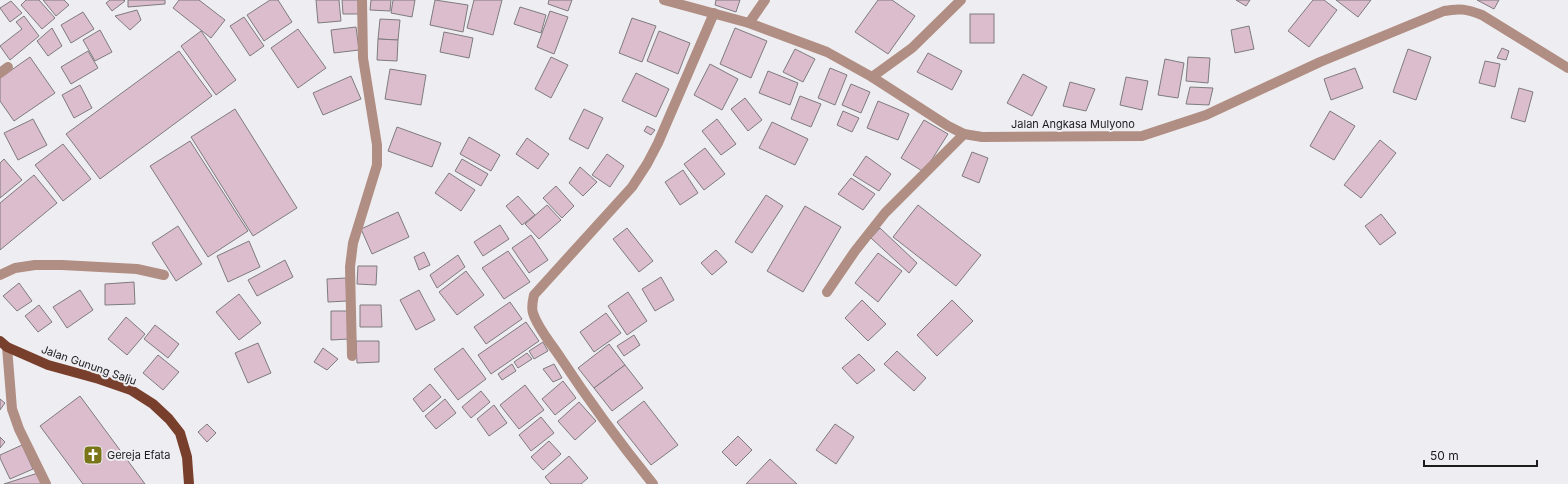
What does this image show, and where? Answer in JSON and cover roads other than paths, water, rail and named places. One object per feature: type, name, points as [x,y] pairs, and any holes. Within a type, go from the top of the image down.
[{"type":"main road","name":"Jalan Gunung Salju","points":[[4,344],[48,366],[99,379],[131,390],[153,404],[169,419],[180,433],[187,457],[189,484]]},
{"type":"street","points":[[352,356],[350,267],[354,243],[376,165],[377,145],[363,58],[362,0]]},
{"type":"street","name":"Jalan Angkasa Mulyono","points":[[664,0],[749,23],[827,52],[872,77],[948,126],[964,134],[982,137],[1142,136],[1206,115],[1320,62],[1444,11],[1457,8],[1467,9],[1482,15],[1568,68]]},
{"type":"street","points":[[749,23],[765,0]]},
{"type":"street","points":[[872,77],[912,48],[961,0]]},
{"type":"street","points":[[653,484],[620,444],[576,382],[539,325],[532,312],[532,302],[534,295],[632,187],[647,164],[658,143],[714,13]]},
{"type":"street","points":[[827,292],[854,251],[885,214],[964,134]]},
{"type":"street","points":[[0,275],[15,268],[35,265],[137,269],[164,275]]},
{"type":"street","points":[[4,344],[12,409],[19,429],[46,484]]},
{"type":"place","name":"Gereja Efata","points":[[93,455]]}]
